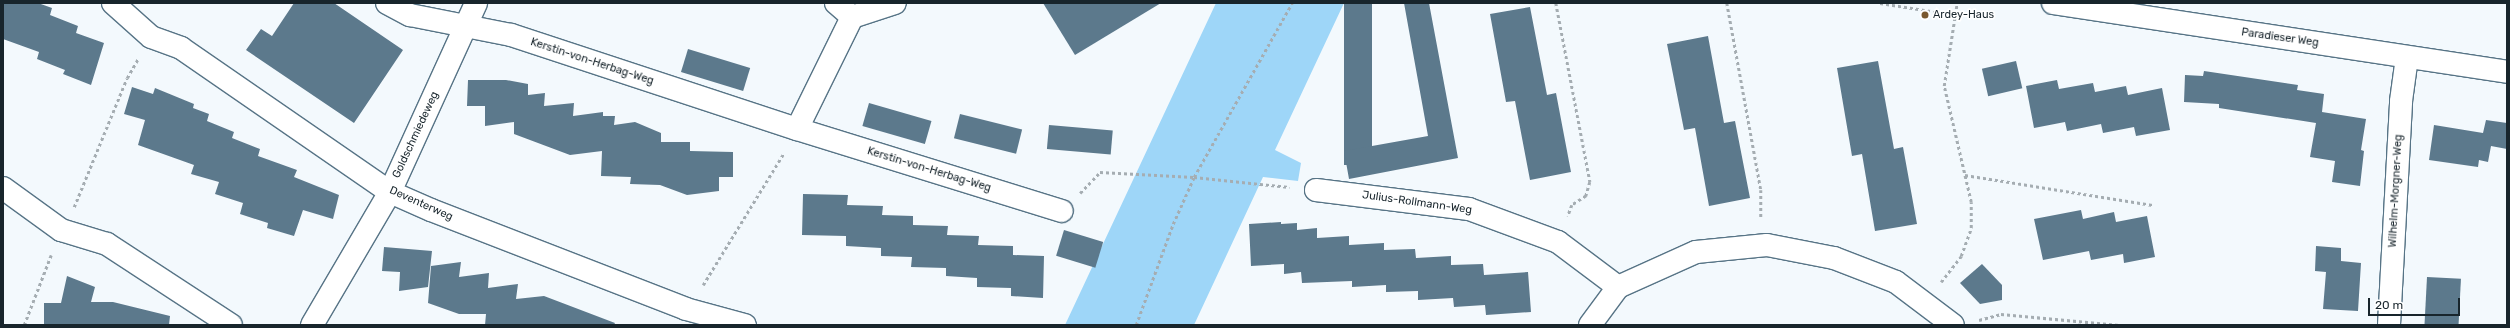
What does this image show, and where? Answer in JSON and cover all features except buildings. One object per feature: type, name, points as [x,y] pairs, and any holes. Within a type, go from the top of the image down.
[{"type":"street","name":"Deventerweg","points":[[113,3],[151,36],[181,48],[390,192],[431,210],[686,309],[745,325]]},
{"type":"street","name":"Kerstin-von-Herbag-Weg","points":[[387,3],[410,15],[511,35],[797,129],[1062,211]]},
{"type":"street","name":"Goldschmiedeweg","points":[[312,325],[390,192],[468,26],[476,3]]},
{"type":"street","points":[[797,129],[844,10],[895,3]]},
{"type":"street","name":"Paradieser Weg","points":[[2053,3],[2507,72]]},
{"type":"street","name":"Wilhelm-Morgner-Weg","points":[[2389,325],[2401,101],[2406,57]]},
{"type":"street","points":[[3,188],[61,230],[107,244],[231,325]]},
{"type":"street","name":"Julius-Rollmann-Weg","points":[[1316,190],[1469,209],[1558,242],[1618,287]]},
{"type":"street","points":[[1590,325],[1618,287],[1696,252],[1762,245],[1834,258],[1896,282],[1953,325]]},
{"type":"path","points":[[1136,325],[1173,224],[1194,177],[1292,3]]},
{"type":"path","points":[[1556,3],[1590,182],[1586,196],[1572,205],[1558,242]]},
{"type":"path","points":[[1727,3],[1761,190],[1762,245]]},
{"type":"path","points":[[1880,3],[1956,15]]},
{"type":"path","points":[[1925,303],[1961,256],[1971,228],[1971,202],[1944,86],[1957,3]]},
{"type":"path","points":[[24,325],[61,230],[127,78],[151,36]]},
{"type":"path","points":[[686,309],[703,286],[797,129]]},
{"type":"path","points":[[1062,211],[1100,172],[1194,177],[1316,190]]},
{"type":"path","points":[[1965,175],[2153,206]]},
{"type":"path","points":[[1978,321],[2001,314],[2119,325]]},
{"type":"shaded area","points":[[1216,3],[1344,3],[1275,150],[1301,163],[1298,181],[1263,177],[1194,325],[1065,325]]},
{"type":"place","name":"Ardey-Haus","points":[[1925,15]]}]
